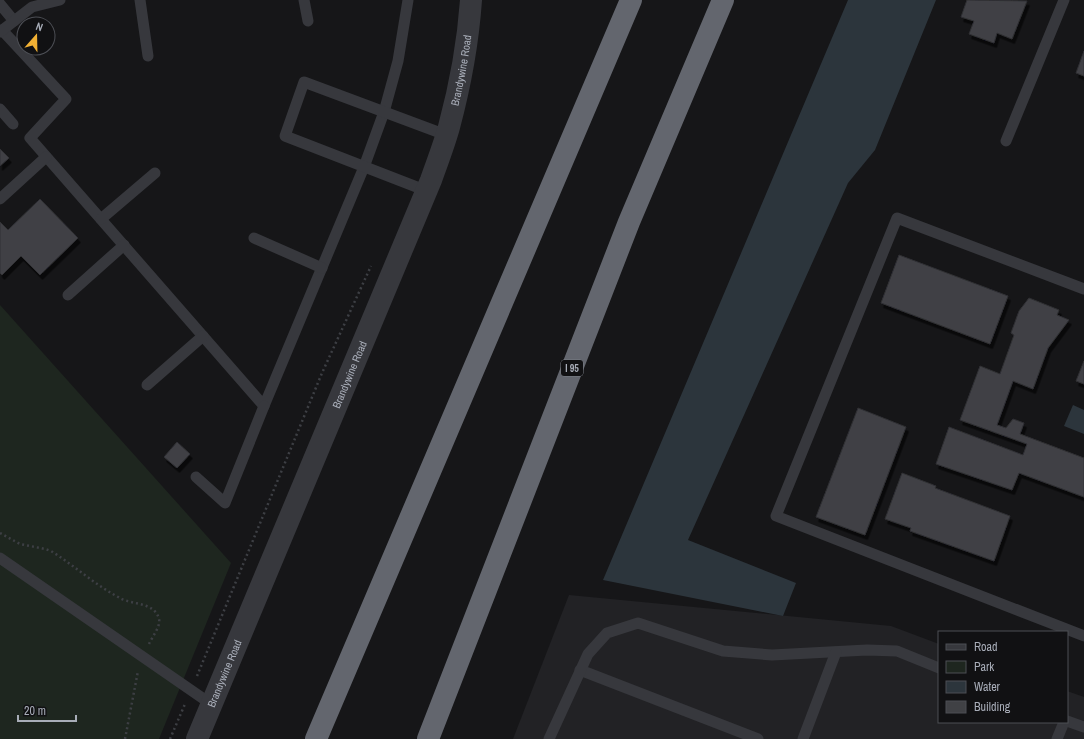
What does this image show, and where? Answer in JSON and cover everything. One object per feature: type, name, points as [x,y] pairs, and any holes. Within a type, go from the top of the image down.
[{"type":"highway","points":[[316,739],[631,0]]},
{"type":"highway","name":"I 95","points":[[428,739],[629,222],[723,0]]},
{"type":"street","name":"Brandywine Road","points":[[197,739],[426,191],[446,135],[461,74],[470,20],[471,0]]},
{"type":"lane","points":[[60,0],[32,7],[1,31],[66,99],[30,138],[264,406]]},
{"type":"lane","points":[[140,0],[148,56]]},
{"type":"lane","points":[[304,0],[308,21]]},
{"type":"lane","points":[[196,477],[225,502],[364,167],[384,112],[398,61],[408,0]]},
{"type":"lane","points":[[1006,141],[1064,0]]},
{"type":"lane","points":[[0,4],[14,21]]},
{"type":"lane","points":[[426,191],[284,136],[304,82],[446,135]]},
{"type":"lane","points":[[0,109],[13,124]]},
{"type":"lane","points":[[0,198],[46,157]]},
{"type":"lane","points":[[101,219],[155,173]]},
{"type":"lane","points":[[1084,290],[897,218],[776,516],[1084,635]]},
{"type":"lane","points":[[254,238],[322,268]]},
{"type":"lane","points":[[68,294],[124,245]]},
{"type":"lane","points":[[147,385],[203,336]]},
{"type":"lane","points":[[0,558],[211,704]]},
{"type":"lane","points":[[550,739],[588,654],[607,633],[638,623],[723,651],[772,655],[867,650],[897,651],[938,668]]},
{"type":"lane","points":[[803,739],[836,652]]},
{"type":"lane","points":[[580,670],[758,739]]},
{"type":"lane","points":[[1068,721],[1084,727]]},
{"type":"lane","points":[[1057,739],[1064,723]]},
{"type":"path","points":[[170,739],[322,373],[374,260]]},
{"type":"shaded area","points":[[569,595],[891,626],[938,644],[938,723],[1068,723],[1068,691],[1084,697],[1084,739],[513,739]]},
{"type":"green space","points":[[0,305],[231,563],[159,739],[0,739]]},
{"type":"water","points":[[848,0],[936,0],[875,150],[848,183],[688,540],[796,583],[783,616],[603,580]]},
{"type":"water","points":[[1073,405],[1084,410],[1084,434],[1064,426]]},
{"type":"building","points":[[967,0],[1027,1],[1012,39],[997,33],[994,43],[969,34],[974,21],[961,17]]},
{"type":"building","points":[[1084,51],[1084,76],[1076,73]]},
{"type":"building","points":[[0,149],[9,158],[0,166]]},
{"type":"building","points":[[40,199],[78,238],[40,275],[21,256],[2,275],[0,273],[0,222],[8,230]]},
{"type":"building","points":[[899,255],[1008,296],[990,344],[881,303]]},
{"type":"building","points":[[1029,298],[1059,310],[1057,315],[1069,320],[1048,348],[1033,389],[1013,381],[997,425],[1006,428],[1013,419],[1024,423],[1020,434],[1084,458],[1084,497],[1019,473],[1012,490],[936,464],[949,427],[1023,455],[1027,444],[960,420],[980,366],[1000,374],[1014,335],[1011,333],[1019,311]]},
{"type":"building","points":[[1084,361],[1084,384],[1076,381]]},
{"type":"building","points":[[858,408],[906,427],[865,535],[816,517]]},
{"type":"building","points":[[177,442],[190,454],[177,468],[164,457]]},
{"type":"building","points":[[902,473],[936,486],[935,488],[1010,516],[994,561],[910,531],[911,528],[885,519]]}]
